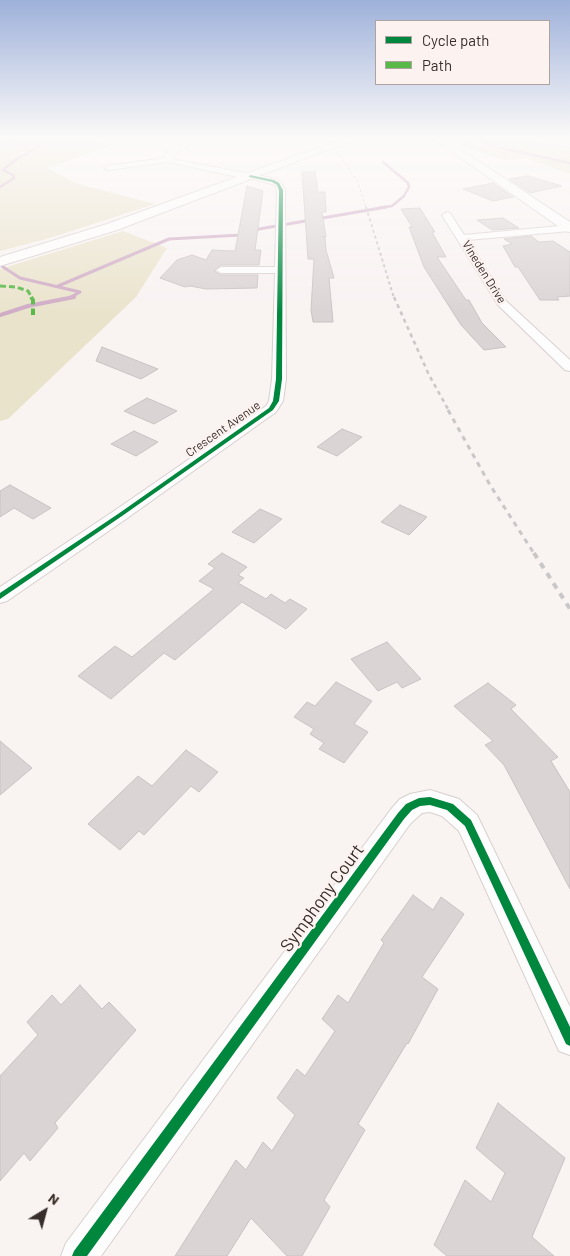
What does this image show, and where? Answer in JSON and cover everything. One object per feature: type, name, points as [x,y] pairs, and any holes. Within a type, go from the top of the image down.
[{"type":"main road","points":[[0,262],[112,227],[196,196]]},
{"type":"main road","points":[[523,196],[570,228]]},
{"type":"street","name":"Crescent Avenue","points":[[0,596],[271,409],[278,393],[280,196]]},
{"type":"street","name":"Vineden Drive","points":[[448,215],[502,303],[570,367]]},
{"type":"street","points":[[463,238],[570,228]]},
{"type":"street","points":[[220,270],[280,270]]},
{"type":"street","name":"Symphony Court","points":[[79,1256],[401,816],[409,807],[419,802],[430,801],[450,807],[468,823],[570,1040]]},
{"type":"shaded area","points":[[0,196],[123,196],[155,204],[50,238],[0,251]]},
{"type":"shaded area","points":[[123,231],[167,248],[136,297],[8,419],[0,421],[0,269]]},
{"type":"building","points":[[245,196],[262,196],[255,250],[261,250],[259,265],[221,265],[214,271],[221,275],[258,275],[257,288],[206,289],[185,287],[160,278],[177,260],[192,255],[206,260],[212,250],[235,251]]},
{"type":"building","points":[[304,196],[325,196],[326,212],[322,212],[326,237],[322,237],[325,238],[326,250],[334,278],[329,278],[333,322],[313,322],[311,310],[314,259],[308,259]]},
{"type":"building","points":[[480,196],[513,197],[493,201]]},
{"type":"building","points":[[420,208],[435,232],[432,232],[446,257],[437,257],[466,300],[469,300],[482,323],[506,347],[484,350],[461,325],[424,267],[409,227],[412,227],[401,209]]},
{"type":"building","points":[[503,218],[519,228],[492,230],[477,220]]},
{"type":"building","points":[[531,236],[539,242],[553,241],[570,252],[570,296],[557,297],[559,300],[540,300],[518,267],[515,267],[503,246],[512,244],[504,239]]},
{"type":"building","points":[[102,347],[158,369],[141,379],[96,361]]},
{"type":"building","points":[[147,398],[177,411],[154,424],[124,411]]},
{"type":"building","points":[[342,429],[362,437],[337,456],[317,447]]},
{"type":"building","points":[[134,431],[158,442],[136,456],[111,444]]},
{"type":"building","points":[[10,485],[51,508],[33,519],[14,508],[0,517],[0,491]]},
{"type":"building","points":[[400,505],[427,517],[409,535],[381,522]]},
{"type":"building","points":[[260,509],[282,519],[254,543],[232,532]]},
{"type":"building","points":[[222,553],[247,567],[238,575],[244,578],[238,583],[266,599],[271,594],[285,603],[290,599],[307,609],[286,629],[242,602],[175,660],[164,653],[111,699],[78,676],[115,646],[132,657],[214,589],[199,581],[215,568],[208,564]]},
{"type":"building","points":[[387,642],[421,679],[402,688],[397,682],[378,691],[351,659]]},
{"type":"building","points":[[336,682],[372,701],[354,724],[368,732],[344,763],[319,749],[324,743],[310,734],[314,729],[294,717],[307,702],[315,706]]},
{"type":"building","points":[[488,683],[516,705],[511,709],[558,757],[551,761],[570,792],[570,889],[504,765],[485,745],[493,741],[454,706]]},
{"type":"building","points":[[0,741],[32,768],[0,795]]},
{"type":"building","points":[[186,750],[218,772],[199,792],[191,786],[144,835],[139,831],[120,850],[88,824],[138,776],[152,786]]},
{"type":"building","points":[[413,895],[433,910],[441,897],[464,914],[422,977],[438,989],[408,1044],[358,1124],[365,1130],[324,1200],[330,1207],[302,1256],[287,1256],[251,1218],[227,1256],[175,1256],[236,1160],[246,1170],[263,1142],[272,1151],[295,1115],[277,1098],[297,1069],[305,1076],[335,1031],[322,1019],[338,995],[348,1003],[384,943],[381,940]]},
{"type":"building","points":[[80,985],[102,1009],[109,1002],[136,1030],[55,1123],[58,1128],[30,1161],[24,1153],[0,1181],[0,1076],[38,1035],[27,1022],[52,995],[61,1005]]},
{"type":"building","points":[[498,1103],[565,1158],[532,1237],[554,1256],[447,1256],[434,1245],[465,1180],[491,1202],[505,1173],[476,1148]]},
{"type":"waterway","points":[[379,208],[392,206],[404,196]]},
{"type":"waterway","points":[[58,286],[169,239],[241,235],[259,229],[386,207]]},
{"type":"waterway","points":[[0,265],[20,278],[80,292],[69,298]]},
{"type":"waterway","points":[[69,298],[74,297]]},
{"type":"waterway","points":[[0,315],[28,306],[69,298]]},
{"type":"railway","points":[[362,196],[366,208]]},
{"type":"railway","points":[[366,207],[394,298]]},
{"type":"railway","points":[[394,297],[429,375],[449,411]]},
{"type":"railway","points":[[448,410],[490,485],[535,555]]},
{"type":"railway","points":[[534,553],[570,609]]},
{"type":"marked path","points":[[0,286],[16,287],[28,291],[33,300],[33,315]]},
{"type":"cycle path","points":[[0,596],[271,409],[276,401],[279,379],[281,196]]},
{"type":"cycle path","points":[[79,1256],[401,816],[409,807],[419,802],[430,801],[450,807],[468,823],[570,1040]]}]
